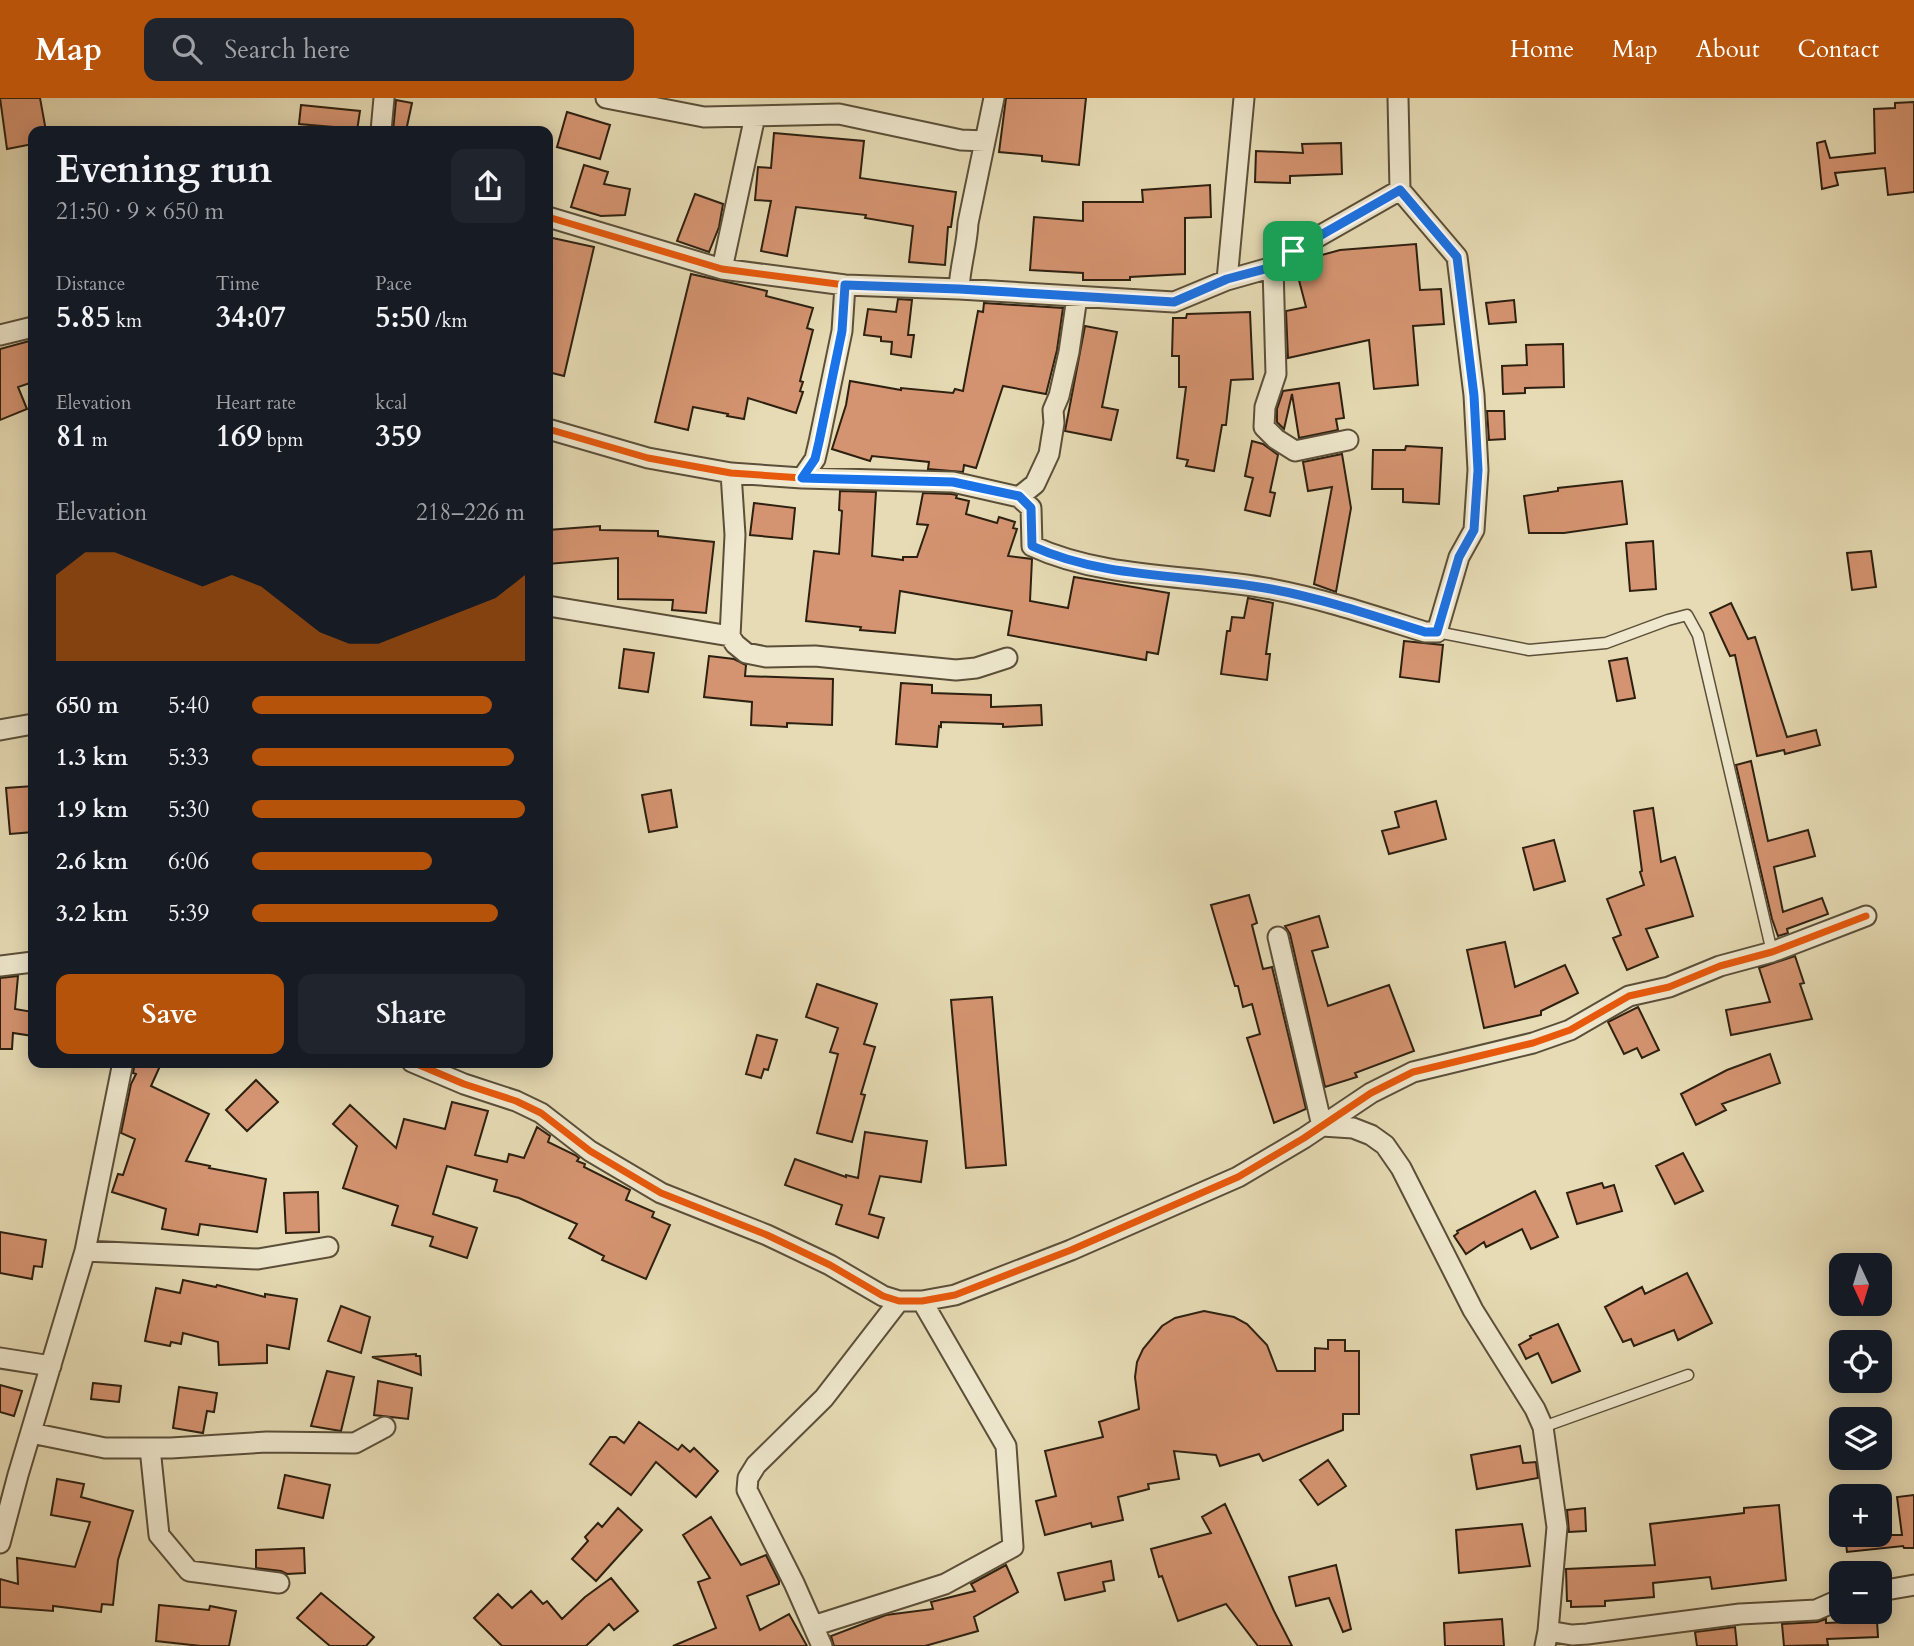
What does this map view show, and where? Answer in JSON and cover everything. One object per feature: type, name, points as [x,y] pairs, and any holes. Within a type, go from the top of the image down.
[{"type":"street","points":[[381,126],[384,98]]},
{"type":"street","points":[[606,98],[704,117],[838,114],[961,141],[985,141]]},
{"type":"street","points":[[959,289],[968,223],[995,98]]},
{"type":"street","points":[[1227,279],[1244,98]]},
{"type":"street","points":[[553,430],[648,458],[731,473],[802,478],[953,482],[1019,496],[1031,508],[1032,546],[1058,558],[1156,575],[1271,589],[1341,605],[1425,632],[1437,632],[1459,557],[1474,530],[1478,470],[1474,396],[1457,257],[1400,190],[1398,98]]},
{"type":"street","points":[[722,269],[755,116]]},
{"type":"street","points":[[553,218],[722,269],[845,285],[1174,302],[1227,279],[1272,267],[1293,251],[1400,190]]},
{"type":"street","points":[[1272,267],[1276,374],[1265,407],[1264,427],[1276,439],[1295,451],[1348,440]]},
{"type":"street","points":[[802,478],[815,459],[819,442],[842,331],[845,285]]},
{"type":"street","points":[[1019,496],[1035,484],[1049,454],[1054,424],[1053,410],[1069,352],[1077,297]]},
{"type":"street","points":[[0,335],[28,328]]},
{"type":"street","points":[[731,473],[735,535],[730,636],[746,653],[766,657],[814,656],[956,670],[976,668],[1007,658]]},
{"type":"street","points":[[553,607],[730,636]]},
{"type":"street","points":[[0,730],[28,725]]},
{"type":"street","points":[[426,1068],[541,1113],[590,1151],[661,1193],[767,1235],[830,1265],[883,1296],[899,1301],[922,1301],[955,1295],[1071,1250],[1238,1177],[1371,1093],[1413,1072],[1533,1043],[1570,1030],[1629,996],[1668,987],[1720,966],[1772,952],[1866,916]]},
{"type":"street","points":[[1278,937],[1322,1126]]},
{"type":"street","points":[[0,966],[28,963]]},
{"type":"street","points":[[0,1543],[85,1251],[122,1068]]},
{"type":"street","points":[[1322,1126],[1353,1128],[1371,1135],[1385,1145],[1401,1168],[1472,1310],[1535,1409],[1543,1427],[1556,1527],[1546,1639],[1740,1614],[1816,1610],[1829,1604]]},
{"type":"street","points":[[85,1251],[258,1259],[328,1247]]},
{"type":"street","points":[[822,1646],[747,1490],[748,1478],[756,1465],[824,1398],[899,1301]]},
{"type":"street","points":[[813,1626],[945,1584],[1013,1547],[1006,1446],[922,1301]]},
{"type":"street","points":[[0,1358],[51,1366]]},
{"type":"street","points":[[31,1433],[104,1448],[150,1448],[267,1441],[355,1443],[385,1427]]},
{"type":"street","points":[[150,1448],[159,1535],[189,1571],[279,1583]]},
{"type":"street","points":[[1892,1589],[1914,1585]]},
{"type":"lane","points":[[1437,632],[1529,650],[1606,643],[1687,615],[1698,635],[1772,952]]},
{"type":"lane","points":[[1543,1427],[1688,1375]]},
{"type":"building","points":[[0,98],[40,98],[45,126],[28,126],[28,145],[7,149]]},
{"type":"building","points":[[1006,98],[1086,98],[1079,165],[1042,161],[1042,156],[999,152]]},
{"type":"building","points":[[396,100],[412,103],[407,126],[393,126]]},
{"type":"building","points":[[1914,102],[1914,192],[1888,195],[1885,168],[1835,173],[1838,185],[1822,189],[1817,143],[1825,141],[1830,158],[1875,153],[1874,109],[1895,108],[1895,103]]},
{"type":"building","points":[[301,105],[360,111],[358,126],[299,124]]},
{"type":"building","points":[[567,112],[610,125],[600,159],[557,147]]},
{"type":"building","points":[[774,133],[864,141],[860,178],[956,192],[951,227],[948,227],[945,265],[909,262],[913,226],[865,218],[866,215],[796,207],[787,256],[761,251],[771,201],[755,200],[758,167],[771,168]]},
{"type":"building","points":[[1341,143],[1342,174],[1290,176],[1290,183],[1255,182],[1256,151],[1303,153],[1302,144]]},
{"type":"building","points":[[584,165],[608,172],[604,184],[630,189],[625,215],[601,216],[571,207]]},
{"type":"building","points":[[1210,185],[1211,217],[1185,218],[1185,274],[1130,277],[1130,280],[1083,280],[1083,273],[1030,270],[1034,217],[1083,221],[1083,202],[1143,202],[1142,190]]},
{"type":"building","points":[[695,194],[723,204],[719,227],[709,252],[677,241]]},
{"type":"building","points":[[553,238],[594,247],[564,376],[553,373]]},
{"type":"building","points":[[1416,244],[1420,290],[1441,289],[1444,324],[1413,326],[1418,385],[1374,389],[1369,340],[1288,358],[1286,311],[1306,307],[1295,265],[1300,261],[1340,250]]},
{"type":"building","points":[[691,274],[767,291],[766,296],[813,308],[807,328],[813,330],[800,381],[803,382],[800,391],[803,392],[796,413],[748,398],[744,419],[693,407],[688,430],[655,422]]},
{"type":"building","points":[[898,299],[912,300],[908,335],[914,335],[911,357],[891,354],[892,342],[881,341],[881,337],[864,335],[868,309],[896,312]]},
{"type":"building","points":[[1514,300],[1516,322],[1489,324],[1486,303]]},
{"type":"building","points":[[984,303],[1063,308],[1057,350],[1046,394],[1003,386],[976,468],[964,465],[963,472],[928,469],[929,462],[872,456],[870,461],[832,449],[846,405],[850,381],[901,390],[953,393],[955,389],[963,391],[978,311],[983,312]]},
{"type":"building","points":[[1250,312],[1253,379],[1231,380],[1226,425],[1222,425],[1214,471],[1186,466],[1188,460],[1177,458],[1186,387],[1179,387],[1179,356],[1172,356],[1173,318],[1186,318],[1187,314]]},
{"type":"building","points":[[1085,326],[1117,332],[1102,407],[1118,410],[1111,440],[1065,431]]},
{"type":"building","points":[[28,341],[28,384],[18,387],[27,409],[0,420],[0,349]]},
{"type":"building","points":[[1563,344],[1564,387],[1525,388],[1525,393],[1503,394],[1502,366],[1527,365],[1526,345]]},
{"type":"building","points":[[1339,383],[1344,418],[1336,419],[1338,430],[1299,438],[1292,394],[1284,429],[1277,422],[1277,409],[1283,391]]},
{"type":"building","points":[[1487,411],[1504,411],[1505,439],[1489,440]]},
{"type":"building","points":[[1252,441],[1263,444],[1278,455],[1270,492],[1275,493],[1270,516],[1245,510],[1253,478],[1245,476]]},
{"type":"building","points":[[1406,446],[1442,448],[1439,504],[1403,502],[1403,489],[1372,489],[1373,450],[1405,450]]},
{"type":"building","points":[[1342,454],[1351,508],[1336,592],[1314,584],[1332,487],[1308,491],[1303,462]]},
{"type":"building","points":[[1622,481],[1627,524],[1564,533],[1529,533],[1524,496],[1558,491],[1558,488]]},
{"type":"building","points":[[840,491],[876,492],[872,556],[903,560],[903,557],[917,557],[928,525],[917,524],[923,493],[951,494],[969,501],[966,514],[997,523],[999,517],[1015,522],[1013,528],[1017,529],[1008,556],[1032,559],[1030,601],[1068,608],[1074,577],[1169,593],[1158,654],[1147,652],[1146,660],[1008,635],[1012,611],[900,591],[895,633],[806,621],[814,551],[839,554],[842,511],[839,510]]},
{"type":"building","points":[[754,503],[795,508],[792,539],[750,535]]},
{"type":"building","points":[[600,526],[600,530],[658,531],[658,536],[714,542],[706,613],[672,610],[673,600],[618,599],[618,558],[553,564],[553,530]]},
{"type":"building","points":[[1653,541],[1656,589],[1630,591],[1626,543]]},
{"type":"building","points":[[1871,551],[1876,587],[1852,590],[1847,553]]},
{"type":"building","points":[[1248,598],[1273,603],[1266,654],[1270,654],[1267,680],[1221,674],[1227,631],[1230,631],[1232,617],[1244,618]]},
{"type":"building","points":[[1731,603],[1748,639],[1755,637],[1787,737],[1816,730],[1820,745],[1785,754],[1784,750],[1757,756],[1735,655],[1730,656],[1710,613]]},
{"type":"building","points":[[1404,641],[1443,645],[1439,682],[1400,677]]},
{"type":"building","points":[[624,649],[654,653],[648,692],[619,688]]},
{"type":"building","points":[[709,656],[734,659],[746,665],[745,676],[833,679],[832,725],[751,725],[752,702],[704,697]]},
{"type":"building","points":[[1627,658],[1635,698],[1617,701],[1609,661]]},
{"type":"building","points":[[901,683],[932,685],[932,693],[991,695],[991,707],[1041,705],[1042,725],[1003,727],[1003,724],[941,722],[937,747],[896,744]]},
{"type":"building","points":[[1751,761],[1768,841],[1808,830],[1815,856],[1774,867],[1783,912],[1822,898],[1828,914],[1787,929],[1788,933],[1778,936],[1736,765]]},
{"type":"building","points":[[28,786],[28,832],[10,834],[6,788]]},
{"type":"building","points":[[671,790],[677,827],[649,832],[642,795]]},
{"type":"building","points":[[1436,801],[1446,839],[1389,854],[1382,831],[1399,827],[1395,812]]},
{"type":"building","points":[[1653,808],[1661,862],[1675,857],[1693,916],[1646,929],[1658,957],[1627,970],[1613,938],[1621,935],[1607,899],[1644,885],[1640,872],[1634,811]]},
{"type":"building","points":[[1554,840],[1565,881],[1534,890],[1523,848]]},
{"type":"building","points":[[1249,895],[1257,923],[1252,925],[1263,969],[1272,967],[1306,1109],[1274,1123],[1247,1038],[1260,1034],[1252,1004],[1243,1007],[1211,905]]},
{"type":"building","points":[[1319,916],[1328,947],[1312,951],[1328,1006],[1389,985],[1414,1051],[1355,1073],[1357,1077],[1325,1087],[1290,934],[1285,926]]},
{"type":"building","points":[[1505,942],[1515,987],[1565,965],[1578,993],[1541,1011],[1541,1015],[1484,1028],[1467,950]]},
{"type":"building","points":[[1795,956],[1804,983],[1800,984],[1812,1019],[1731,1035],[1726,1010],[1770,1002],[1759,968]]},
{"type":"building","points":[[18,976],[15,1009],[28,1011],[28,1035],[13,1033],[12,1049],[0,1049],[0,978]]},
{"type":"building","points":[[817,984],[877,1004],[864,1044],[875,1047],[861,1094],[865,1095],[852,1142],[817,1133],[838,1054],[830,1052],[838,1028],[806,1017]]},
{"type":"building","points":[[992,997],[1006,1165],[966,1168],[951,1000]]},
{"type":"building","points":[[1638,1007],[1659,1050],[1642,1058],[1637,1048],[1624,1054],[1608,1022]]},
{"type":"building","points":[[757,1035],[777,1040],[768,1070],[764,1069],[761,1078],[746,1074]]},
{"type":"building","points":[[1770,1054],[1780,1083],[1722,1104],[1726,1110],[1696,1125],[1681,1094],[1727,1070]]},
{"type":"building","points":[[134,1068],[159,1068],[151,1086],[209,1114],[186,1161],[266,1179],[257,1232],[200,1224],[198,1235],[162,1229],[166,1209],[112,1192],[118,1174],[123,1175],[135,1139],[121,1133],[131,1084],[136,1074],[133,1073]]},
{"type":"building","points":[[256,1080],[278,1102],[247,1131],[226,1110]]},
{"type":"building","points":[[452,1102],[488,1111],[475,1155],[507,1162],[509,1154],[524,1158],[537,1127],[550,1136],[548,1142],[575,1155],[579,1158],[577,1161],[585,1164],[584,1167],[630,1190],[626,1200],[654,1212],[652,1217],[670,1225],[646,1279],[602,1260],[604,1256],[569,1238],[577,1224],[519,1198],[494,1191],[497,1180],[447,1166],[433,1214],[477,1228],[467,1258],[430,1246],[433,1237],[392,1225],[398,1206],[343,1188],[357,1146],[333,1124],[350,1105],[396,1148],[404,1119],[445,1129]]},
{"type":"building","points":[[865,1132],[927,1141],[921,1182],[880,1176],[869,1214],[884,1218],[878,1238],[836,1224],[842,1205],[785,1185],[795,1159],[846,1177],[858,1178]]},
{"type":"building","points":[[1683,1153],[1703,1191],[1675,1204],[1656,1166]]},
{"type":"building","points":[[1602,1183],[1604,1188],[1614,1185],[1622,1211],[1577,1224],[1567,1193]]},
{"type":"building","points":[[1535,1191],[1558,1237],[1531,1249],[1522,1229],[1486,1247],[1484,1242],[1466,1254],[1454,1236],[1457,1231]]},
{"type":"building","points":[[318,1192],[319,1232],[286,1233],[284,1193]]},
{"type":"building","points":[[0,1232],[46,1240],[42,1267],[34,1266],[32,1279],[0,1273]]},
{"type":"building","points":[[1687,1273],[1712,1323],[1678,1340],[1674,1330],[1634,1346],[1631,1339],[1623,1342],[1605,1307],[1642,1287],[1645,1294]]},
{"type":"building","points":[[183,1280],[265,1297],[265,1294],[297,1299],[289,1349],[267,1345],[267,1363],[219,1365],[218,1342],[183,1333],[181,1344],[171,1342],[170,1346],[145,1341],[156,1288],[180,1293]]},
{"type":"building","points":[[341,1306],[370,1317],[361,1353],[328,1341]]},
{"type":"building","points":[[1204,1311],[1234,1317],[1247,1324],[1267,1345],[1277,1371],[1315,1371],[1315,1348],[1328,1349],[1328,1340],[1345,1340],[1345,1351],[1359,1351],[1359,1414],[1343,1414],[1343,1430],[1263,1461],[1259,1454],[1220,1466],[1216,1455],[1174,1451],[1179,1479],[1148,1484],[1149,1489],[1118,1497],[1123,1520],[1092,1527],[1091,1523],[1045,1535],[1036,1501],[1056,1496],[1045,1451],[1103,1437],[1099,1422],[1139,1409],[1135,1377],[1137,1362],[1143,1349],[1162,1326],[1175,1318]]},
{"type":"building","points":[[1558,1324],[1580,1371],[1552,1383],[1538,1353],[1526,1359],[1519,1345],[1531,1338],[1530,1336]]},
{"type":"building","points":[[420,1356],[421,1375],[372,1357]]},
{"type":"building","points":[[327,1371],[354,1377],[341,1431],[311,1426]]},
{"type":"building","points":[[378,1381],[412,1388],[408,1419],[374,1415]]},
{"type":"building","points":[[93,1383],[121,1386],[119,1402],[91,1399]]},
{"type":"building","points":[[0,1385],[22,1391],[14,1416],[0,1412]]},
{"type":"building","points":[[179,1387],[217,1393],[214,1412],[207,1411],[203,1433],[173,1428]]},
{"type":"building","points":[[639,1422],[678,1450],[682,1445],[690,1452],[694,1448],[718,1471],[696,1497],[656,1462],[631,1495],[590,1464],[610,1437],[616,1437],[624,1443]]},
{"type":"building","points":[[1520,1446],[1523,1463],[1536,1462],[1538,1478],[1477,1489],[1471,1455]]},
{"type":"building","points":[[1328,1460],[1346,1486],[1318,1505],[1300,1480]]},
{"type":"building","points":[[285,1475],[330,1485],[323,1518],[278,1508]]},
{"type":"building","points":[[57,1479],[84,1484],[81,1497],[133,1511],[118,1560],[113,1605],[102,1604],[101,1612],[53,1606],[53,1611],[0,1607],[0,1579],[18,1584],[17,1558],[75,1567],[90,1522],[51,1515]]},
{"type":"building","points":[[1914,1495],[1914,1548],[1903,1546],[1847,1552],[1846,1547],[1892,1547],[1892,1535],[1902,1535],[1897,1497]]},
{"type":"building","points":[[1225,1504],[1292,1646],[1258,1646],[1226,1604],[1178,1621],[1162,1576],[1159,1577],[1151,1549],[1211,1533],[1202,1517]]},
{"type":"building","points":[[1779,1505],[1786,1580],[1712,1589],[1710,1577],[1653,1583],[1654,1597],[1605,1601],[1605,1606],[1571,1607],[1571,1601],[1567,1601],[1566,1569],[1655,1565],[1650,1524],[1744,1513],[1744,1508]]},
{"type":"building","points":[[618,1508],[642,1530],[596,1581],[572,1559],[588,1541],[585,1537],[598,1523],[602,1527]]},
{"type":"building","points":[[1585,1508],[1586,1531],[1569,1532],[1567,1510]]},
{"type":"building","points":[[711,1517],[741,1565],[766,1555],[779,1581],[779,1584],[747,1596],[760,1630],[789,1614],[807,1646],[673,1646],[716,1628],[698,1582],[710,1578],[683,1535]]},
{"type":"building","points":[[1522,1524],[1530,1566],[1459,1573],[1456,1530]]},
{"type":"building","points":[[304,1548],[305,1573],[287,1574],[256,1568],[256,1550]]},
{"type":"building","points":[[1111,1561],[1114,1580],[1103,1582],[1105,1591],[1065,1600],[1058,1573]]},
{"type":"building","points":[[1006,1565],[1018,1592],[974,1617],[978,1631],[925,1646],[834,1646],[831,1636],[886,1615],[933,1609],[931,1602],[975,1591],[971,1584]]},
{"type":"building","points":[[1336,1565],[1351,1629],[1343,1632],[1329,1598],[1296,1606],[1289,1577]]},
{"type":"building","points":[[611,1578],[638,1611],[614,1630],[609,1624],[586,1646],[502,1646],[474,1618],[498,1594],[512,1608],[531,1591],[543,1604],[547,1601],[562,1619],[585,1597]]},
{"type":"building","points":[[321,1593],[374,1637],[366,1646],[330,1646],[297,1618]]},
{"type":"building","points":[[159,1605],[209,1610],[210,1606],[236,1611],[229,1646],[156,1641]]},
{"type":"building","points":[[1502,1619],[1504,1646],[1445,1646],[1444,1623]]},
{"type":"building","points":[[1826,1619],[1829,1624],[1877,1624],[1878,1637],[1827,1639],[1828,1645],[1784,1646],[1782,1624]]},
{"type":"building","points":[[1735,1627],[1737,1646],[1697,1646],[1695,1632]]},
{"type":"cycle path","points":[[553,218],[722,269],[845,285],[1174,302],[1227,280],[1273,267],[1293,251],[1400,190],[1457,257],[1474,395],[1478,470],[1474,530],[1459,557],[1437,632],[1425,632],[1291,593],[1241,584],[1119,571],[1060,557],[1032,546],[1031,508],[1019,497],[953,482],[802,478],[731,473],[648,458],[553,430]]},
{"type":"cycle path","points":[[426,1068],[541,1113],[590,1151],[661,1193],[767,1235],[830,1265],[883,1296],[899,1301],[922,1301],[955,1295],[1071,1250],[1238,1177],[1304,1138],[1371,1093],[1413,1072],[1533,1043],[1570,1030],[1629,996],[1669,987],[1720,966],[1772,952],[1866,916]]},
{"type":"route","points":[[1400,190],[1457,257],[1474,396],[1478,470],[1474,530],[1459,557],[1437,632],[1425,632],[1341,605],[1271,589],[1156,575],[1058,558],[1032,546],[1031,508],[1019,496],[953,482],[802,478],[815,459],[819,442],[842,331],[845,285],[1174,302],[1227,279],[1272,267],[1293,251],[1400,190]]}]
